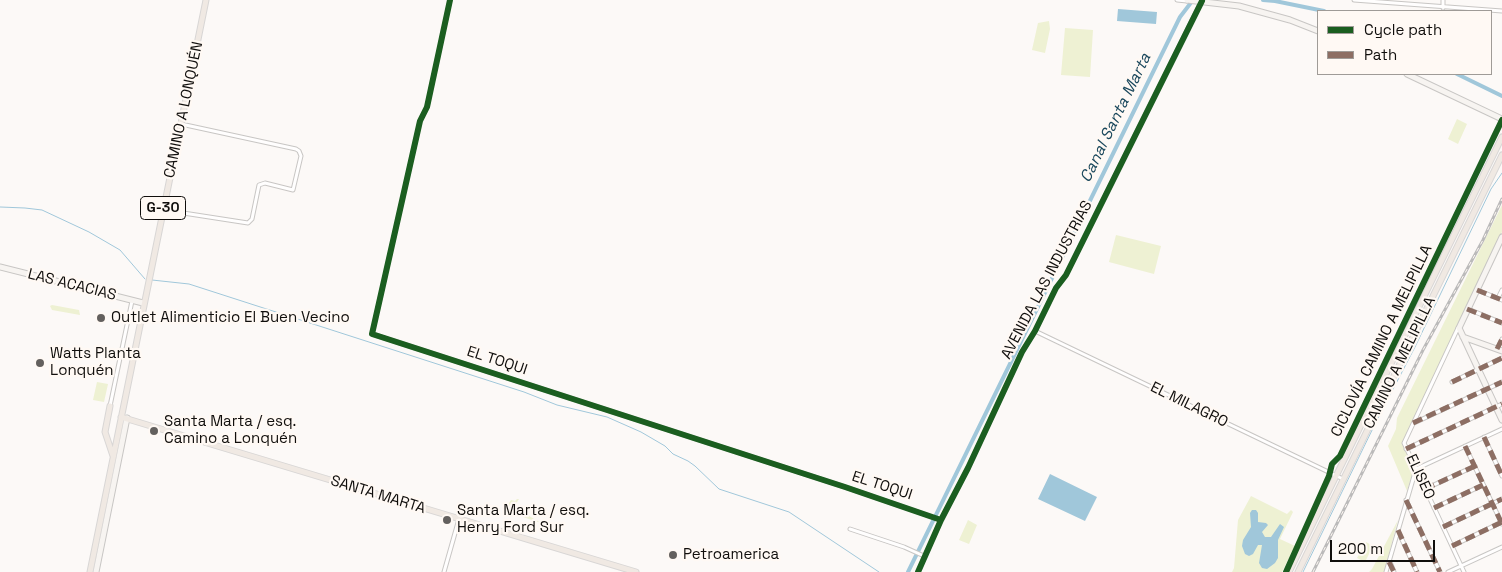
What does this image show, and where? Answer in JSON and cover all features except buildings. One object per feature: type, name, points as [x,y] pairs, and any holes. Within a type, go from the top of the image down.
[{"type":"main road","name":"CAMINO A LONQUÉN","points":[[90,572],[113,456],[124,418],[144,303],[206,0]]},
{"type":"main road","name":"CAMINO A MELIPILLA","points":[[1289,572],[1502,138]]},
{"type":"main road","name":"CAMINO A MELIPILLA","points":[[1298,572],[1502,154]]},
{"type":"main road","points":[[1405,336],[1412,339]]},
{"type":"main road","points":[[1390,366],[1397,370]]},
{"type":"main road","points":[[110,406],[105,432],[113,456]]},
{"type":"main road","name":"SANTA MARTA","points":[[124,418],[636,572]]},
{"type":"main road","points":[[1356,435],[1363,438]]},
{"type":"street","name":"EL TOQUI","points":[[450,0],[426,107],[420,121],[372,334],[939,519]]},
{"type":"street","points":[[1177,0],[1199,1],[1252,9],[1290,20],[1317,31]]},
{"type":"street","points":[[1354,0],[1482,10]]},
{"type":"street","points":[[1443,0],[1443,8]]},
{"type":"street","name":"AVENIDA LAS INDUSTRIAS","points":[[918,572],[939,519],[968,468],[1022,352],[1035,331],[1056,288],[1066,275],[1199,1]]},
{"type":"street","points":[[1409,75],[1502,119]]},
{"type":"street","points":[[163,210],[245,224],[252,219],[258,186],[260,184],[265,183],[293,190],[301,156],[299,151],[180,123]]},
{"type":"street","points":[[1502,237],[1459,328],[1502,420]]},
{"type":"street","name":"LAS ACACIAS","points":[[0,266],[144,303]]},
{"type":"street","points":[[1477,290],[1500,299],[1502,290]]},
{"type":"street","points":[[110,406],[132,300]]},
{"type":"street","points":[[1468,309],[1502,323]]},
{"type":"street","name":"ELISEO","points":[[1459,328],[1404,441],[1406,449],[1464,572]]},
{"type":"street","name":"EL MILAGRO","points":[[1035,331],[1343,479]]},
{"type":"street","points":[[1463,337],[1500,350],[1502,339]]},
{"type":"street","points":[[1468,348],[1479,343]]},
{"type":"street","points":[[1452,382],[1502,358]]},
{"type":"street","points":[[1413,423],[1502,382]]},
{"type":"street","points":[[1406,449],[1502,404]]},
{"type":"street","name":"CAMINO A LONQUÉN","points":[[96,572],[124,418]]},
{"type":"street","points":[[1386,572],[1416,469],[1502,428]]},
{"type":"street","points":[[1484,437],[1502,476]]},
{"type":"street","points":[[1452,546],[1502,523],[1465,446]]},
{"type":"street","points":[[1425,489],[1475,466]]},
{"type":"street","points":[[1434,508],[1484,485]]},
{"type":"street","points":[[1443,527],[1502,499]]},
{"type":"street","points":[[1406,500],[1440,572]]},
{"type":"street","points":[[444,572],[460,519]]},
{"type":"street","points":[[850,529],[913,550],[924,556]]},
{"type":"street","points":[[1398,530],[1417,572]]},
{"type":"street","points":[[1448,572],[1502,547]]},
{"type":"street","points":[[1389,562],[1394,572]]},
{"type":"green space","points":[[1049,21],[1050,29],[1045,53],[1032,50],[1038,23]]},
{"type":"green space","points":[[1065,28],[1093,30],[1090,77],[1061,75]]},
{"type":"green space","points":[[1457,119],[1467,124],[1458,144],[1448,139]]},
{"type":"green space","points":[[1502,205],[1502,232],[1403,441],[1414,468],[1407,491],[1388,446],[1396,429],[1397,418]]},
{"type":"green space","points":[[1116,235],[1161,246],[1154,274],[1109,262]]},
{"type":"green space","points":[[50,306],[79,310],[80,315],[52,310]]},
{"type":"green space","points":[[97,382],[108,384],[104,402],[93,400]]},
{"type":"green space","points":[[1251,496],[1287,514],[1291,510],[1293,512],[1280,539],[1295,546],[1282,572],[1232,572],[1234,568],[1238,520]]},
{"type":"green space","points":[[519,499],[514,507],[541,523],[508,512],[506,508],[511,500],[515,501]]},
{"type":"green space","points":[[968,520],[977,525],[969,544],[959,540]]},
{"type":"green space","points":[[1398,520],[1384,572],[1369,572],[1372,569]]},
{"type":"green space","points":[[1366,542],[1373,546],[1365,562],[1357,558]]},
{"type":"water","points":[[1118,9],[1157,12],[1156,24],[1117,21]]},
{"type":"water","points":[[1050,474],[1097,497],[1085,521],[1038,499]]},
{"type":"water","points":[[1252,510],[1256,510],[1258,522],[1268,525],[1262,532],[1265,537],[1271,537],[1280,524],[1284,527],[1278,540],[1278,558],[1267,569],[1262,568],[1259,563],[1262,545],[1258,545],[1253,554],[1249,556],[1245,554],[1242,546],[1243,540],[1251,527],[1250,513]]},
{"type":"waterway","name":"Canal Santa Marta","points":[[908,572],[1180,17],[1193,0]]},
{"type":"waterway","name":"Canal Santa Marta","points":[[1263,0],[1319,10]]},
{"type":"waterway","name":"Canal Santa Marta","points":[[1459,75],[1502,96]]},
{"type":"waterway","points":[[1303,572],[1491,189],[1502,173]]},
{"type":"waterway","points":[[0,207],[42,210],[89,232],[120,250],[145,279]]},
{"type":"waterway","points":[[152,280],[189,284],[524,392],[557,405],[607,417],[641,432],[665,446],[673,454],[695,466],[719,489],[789,512],[879,572]]},
{"type":"railway","points":[[1313,572],[1423,350],[1483,240],[1502,199]]},
{"type":"marked path","points":[[1477,290],[1502,300]]},
{"type":"marked path","points":[[1467,309],[1502,323]]},
{"type":"marked path","points":[[1497,349],[1502,339]]},
{"type":"marked path","points":[[1452,382],[1502,358]]},
{"type":"marked path","points":[[1413,423],[1502,382]]},
{"type":"marked path","points":[[1406,449],[1502,404]]},
{"type":"marked path","points":[[1484,437],[1502,476]]},
{"type":"marked path","points":[[1465,446],[1502,524]]},
{"type":"marked path","points":[[1425,489],[1475,466]]},
{"type":"marked path","points":[[1434,508],[1483,485]]},
{"type":"marked path","points":[[1443,527],[1502,499]]},
{"type":"marked path","points":[[1406,500],[1440,572]]},
{"type":"marked path","points":[[1452,546],[1502,522]]},
{"type":"marked path","points":[[1398,530],[1417,572]]},
{"type":"marked path","points":[[1389,562],[1394,572]]},
{"type":"cycle path","points":[[450,0],[427,107],[420,121],[372,334],[845,487],[941,520]]},
{"type":"cycle path","points":[[918,572],[1022,352],[1035,331],[1056,288],[1066,275],[1202,1]]},
{"type":"cycle path","name":"CICLOVÍA CAMINO A MELIPILLA","points":[[1286,572],[1329,476],[1332,464],[1340,456],[1502,120]]},
{"type":"place","name":"Outlet Alimenticio El Buen Vecino","points":[[101,318]]},
{"type":"place","name":"Watts Planta Lonquén","points":[[40,363]]},
{"type":"place","name":"Santa Marta / esq. Camino a Lonquén","points":[[154,431]]},
{"type":"place","name":"Santa Marta / esq. Henry Ford Sur","points":[[447,520]]},
{"type":"place","name":"Petroamerica","points":[[673,555]]}]
